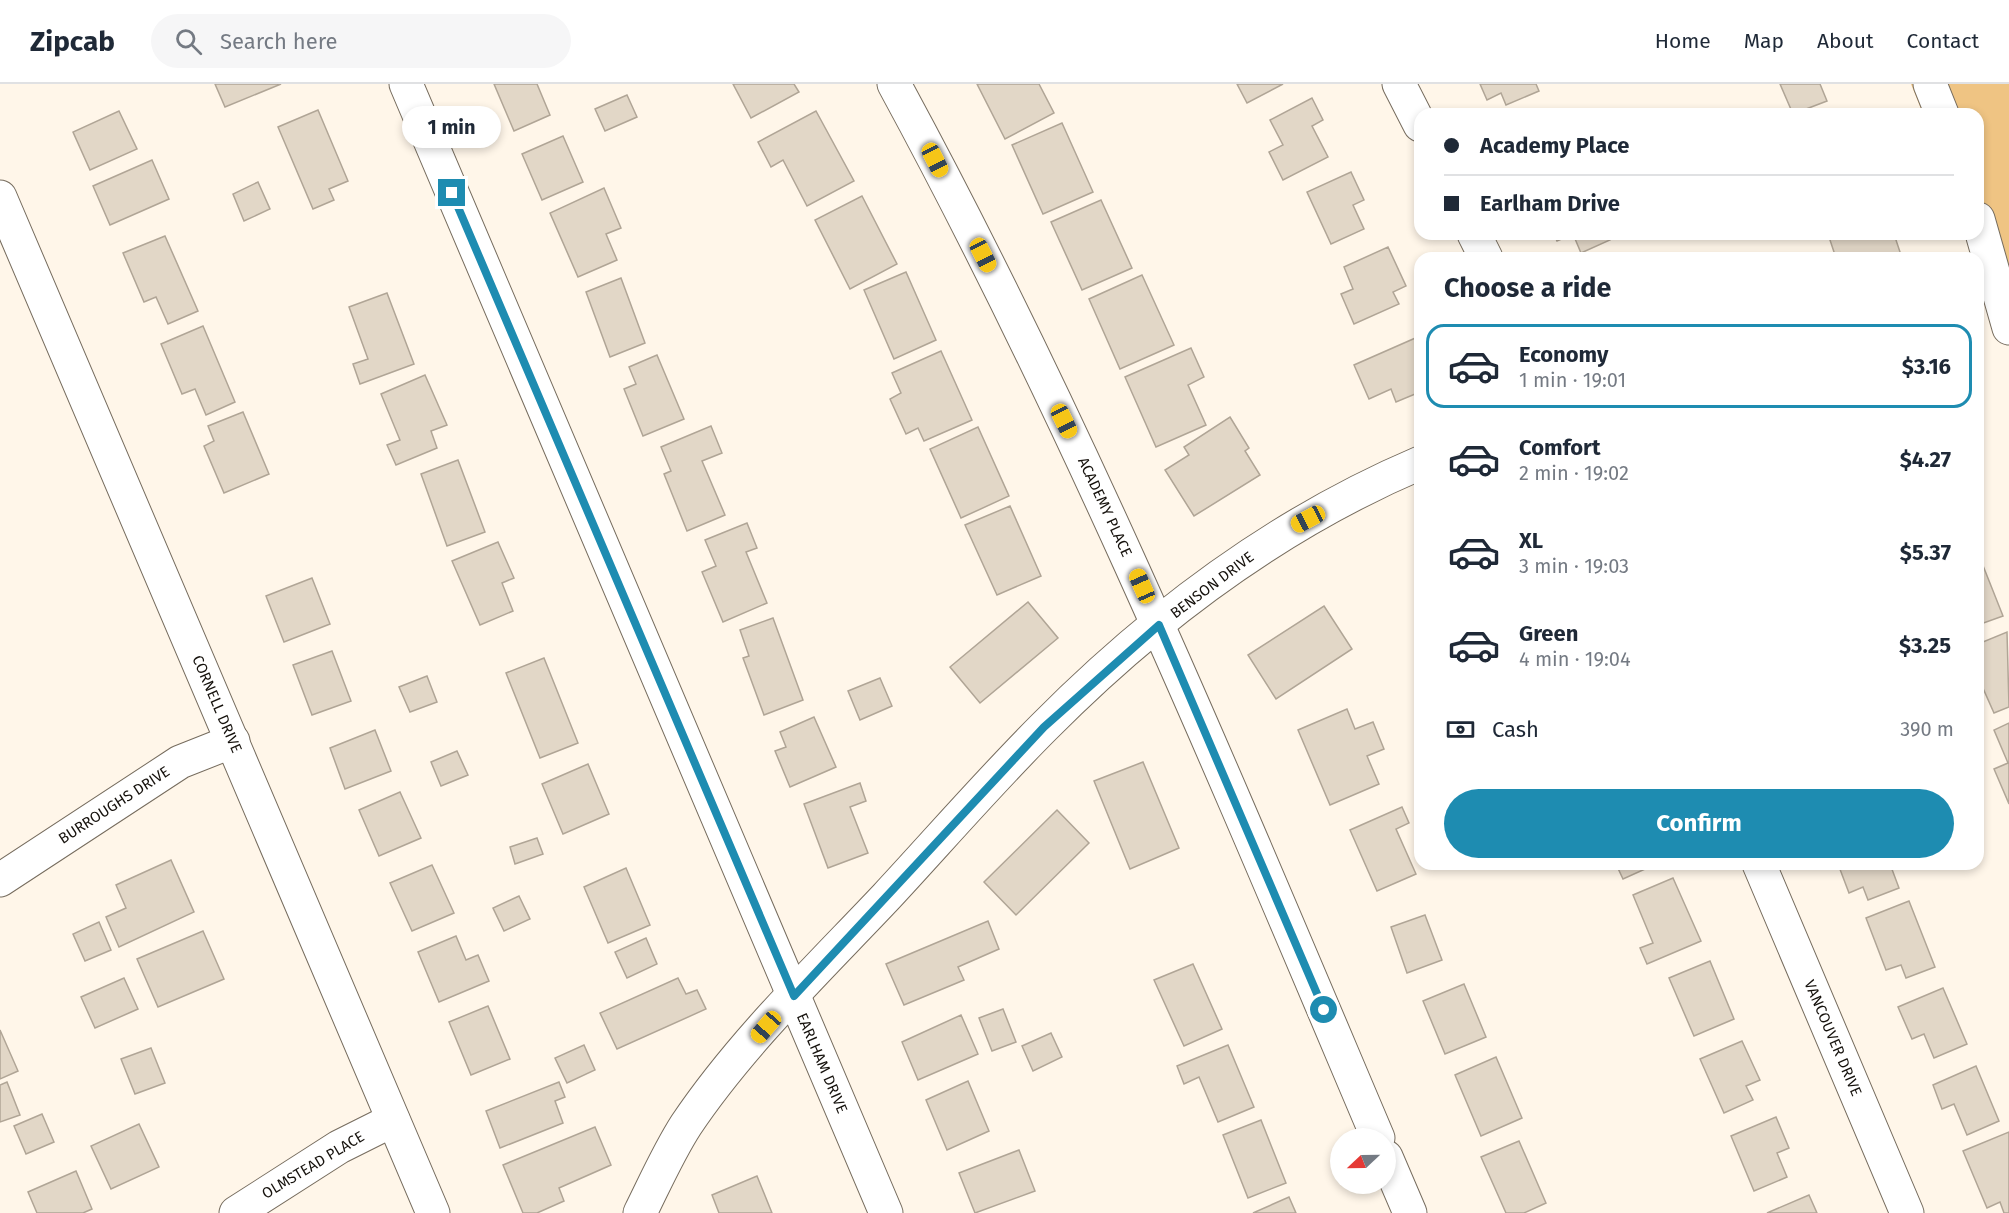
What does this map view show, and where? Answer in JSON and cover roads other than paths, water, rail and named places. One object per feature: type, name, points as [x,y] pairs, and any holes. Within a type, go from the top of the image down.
[{"type":"street","name":"EARLHAM DRIVE","points":[[406,84],[886,1213]]},
{"type":"street","name":"ACADEMY PLACE","points":[[894,84],[993,273],[1119,536],[1374,1128]]},
{"type":"street","points":[[1399,84],[1414,113]]},
{"type":"street","points":[[1930,84],[1940,108]]},
{"type":"street","name":"CORNELL DRIVE","points":[[0,197],[433,1213]]},
{"type":"street","points":[[1983,240],[2000,315]]},
{"type":"street","name":"BENSON DRIVE","points":[[640,1213],[686,1126],[713,1089],[794,996],[1044,727],[1159,625],[1214,580],[1291,529],[1378,481],[1414,466]]},
{"type":"street","name":"BURROUGHS DRIVE","points":[[0,879],[180,762],[233,741]]},
{"type":"street","name":"VANCOUVER DRIVE","points":[[1762,870],[1907,1213]]},
{"type":"street","name":"OLMSTEAD PLACE","points":[[236,1213],[339,1146],[393,1120]]},
{"type":"street","points":[[1396,1180],[1410,1213]]}]
